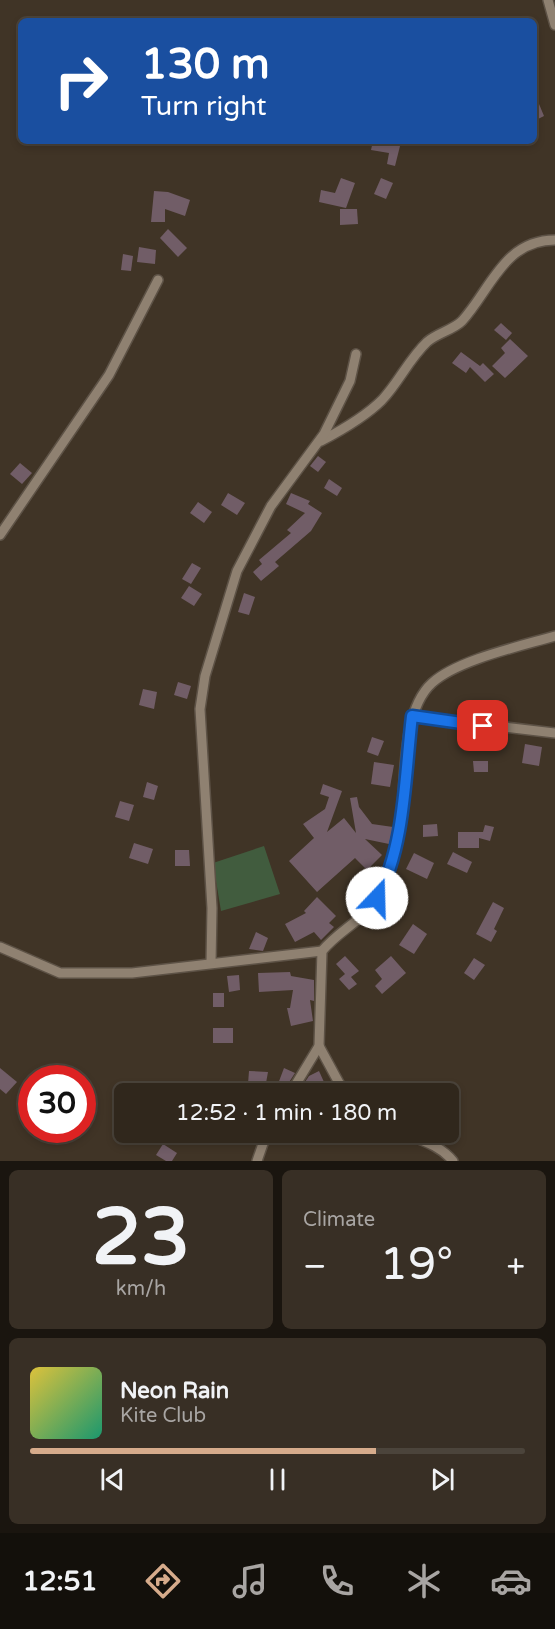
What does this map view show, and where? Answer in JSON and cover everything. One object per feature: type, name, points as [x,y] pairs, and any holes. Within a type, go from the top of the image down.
[{"type":"street","points":[[548,0],[555,25]]},
{"type":"street","points":[[318,442],[340,431],[382,400],[419,350],[435,335],[461,322],[502,267],[525,245],[555,240]]},
{"type":"street","points":[[0,534],[109,375],[158,280]]},
{"type":"street","points":[[211,963],[212,908],[200,709],[205,676],[237,571],[271,506],[318,442],[350,381],[356,354]]},
{"type":"street","points":[[0,947],[60,973],[132,972],[322,951],[371,909],[383,887],[401,822],[412,716],[422,695],[442,676],[479,660],[555,636]]},
{"type":"street","points":[[412,716],[555,733]]},
{"type":"street","points":[[297,1083],[319,1046],[322,951]]},
{"type":"street","points":[[319,1046],[339,1083]]},
{"type":"street","points":[[257,1161],[263,1143]]},
{"type":"street","points":[[425,1143],[453,1161]]},
{"type":"green space","points":[[264,846],[280,894],[221,911],[213,863]]},
{"type":"building","points":[[537,99],[544,116],[537,120]]},
{"type":"building","points":[[372,144],[400,146],[395,166],[387,164],[389,153],[371,150]]},
{"type":"building","points":[[341,178],[355,183],[346,208],[319,202],[321,190],[335,193]]},
{"type":"building","points":[[381,178],[393,183],[386,199],[374,194]]},
{"type":"building","points":[[154,191],[168,192],[190,200],[185,216],[165,209],[165,222],[151,222]]},
{"type":"building","points":[[340,209],[357,209],[358,224],[340,225]]},
{"type":"building","points":[[168,229],[187,248],[178,257],[160,238]]},
{"type":"building","points":[[139,247],[156,250],[155,264],[137,262]]},
{"type":"building","points":[[123,254],[133,256],[131,271],[121,270]]},
{"type":"building","points":[[501,323],[512,333],[506,340],[494,330]]},
{"type":"building","points":[[510,339],[528,356],[505,378],[492,366],[505,353],[501,348]]},
{"type":"building","points":[[461,352],[480,366],[483,363],[494,374],[485,382],[470,367],[466,373],[452,363]]},
{"type":"building","points":[[318,456],[326,462],[318,472],[310,466]]},
{"type":"building","points":[[20,463],[32,473],[22,484],[10,474]]},
{"type":"building","points":[[329,479],[342,488],[337,496],[324,488]]},
{"type":"building","points":[[228,493],[245,503],[237,515],[221,505]]},
{"type":"building","points":[[291,493],[310,501],[308,504],[322,513],[311,531],[275,562],[279,566],[261,581],[253,572],[262,564],[259,560],[291,533],[287,530],[305,513],[286,504]]},
{"type":"building","points":[[198,502],[212,512],[204,523],[190,513]]},
{"type":"building","points":[[192,563],[201,568],[191,584],[182,579]]},
{"type":"building","points":[[189,586],[202,594],[194,606],[181,598]]},
{"type":"building","points":[[244,593],[255,597],[249,615],[238,612]]},
{"type":"building","points":[[178,682],[191,686],[187,699],[174,695]]},
{"type":"building","points":[[143,689],[157,692],[154,709],[139,705]]},
{"type":"building","points":[[372,737],[384,741],[378,756],[367,752]]},
{"type":"building","points":[[525,744],[542,747],[539,766],[522,763]]},
{"type":"building","points":[[473,761],[488,761],[488,772],[474,772]]},
{"type":"building","points":[[374,762],[394,765],[390,787],[371,784]]},
{"type":"building","points":[[147,782],[158,786],[154,800],[143,797]]},
{"type":"building","points":[[323,784],[342,791],[327,832],[344,818],[356,833],[350,798],[357,797],[359,807],[372,824],[393,827],[389,844],[365,839],[382,855],[367,870],[355,858],[317,892],[289,861],[314,838],[303,824],[325,809],[329,797],[320,794]]},
{"type":"building","points":[[120,801],[134,805],[129,821],[115,817]]},
{"type":"building","points":[[437,824],[438,836],[423,837],[423,825]]},
{"type":"building","points":[[485,825],[494,827],[490,841],[479,838],[479,848],[458,848],[458,832],[483,832]]},
{"type":"building","points":[[134,843],[153,849],[148,864],[129,858]]},
{"type":"building","points":[[175,850],[189,850],[190,866],[175,866]]},
{"type":"building","points":[[453,852],[472,862],[467,873],[447,864]]},
{"type":"building","points":[[414,853],[434,863],[427,879],[406,869]]},
{"type":"building","points":[[317,897],[336,916],[329,923],[334,927],[321,940],[314,932],[295,942],[285,924],[306,913],[304,911]]},
{"type":"building","points":[[493,902],[504,908],[494,929],[497,931],[491,942],[476,934]]},
{"type":"building","points":[[413,924],[427,934],[414,954],[399,945]]},
{"type":"building","points":[[256,932],[268,938],[263,951],[249,949]]},
{"type":"building","points":[[345,956],[359,971],[351,977],[357,984],[349,990],[339,979],[345,974],[336,964]]},
{"type":"building","points":[[391,956],[406,973],[382,994],[375,986],[382,979],[375,970]]},
{"type":"building","points":[[474,958],[485,965],[474,980],[464,973]]},
{"type":"building","points":[[290,972],[291,976],[314,980],[314,1001],[310,1000],[313,1021],[291,1026],[287,1008],[290,1008],[293,990],[259,992],[258,973]]},
{"type":"building","points":[[239,975],[240,990],[229,992],[227,976]]},
{"type":"building","points":[[213,993],[224,993],[224,1007],[213,1007]]},
{"type":"building","points":[[213,1028],[233,1028],[233,1043],[213,1043]]},
{"type":"building","points":[[0,1068],[17,1082],[6,1094],[0,1089]]},
{"type":"building","points":[[284,1068],[295,1073],[289,1083],[278,1083]]},
{"type":"building","points":[[249,1071],[268,1072],[266,1083],[248,1083]]},
{"type":"building","points":[[319,1071],[324,1083],[305,1083],[309,1076]]},
{"type":"building","points":[[163,1144],[177,1153],[172,1161],[166,1161],[156,1155]]},
{"type":"route","points":[[377,898],[383,887],[401,822],[412,716],[483,726]]}]
